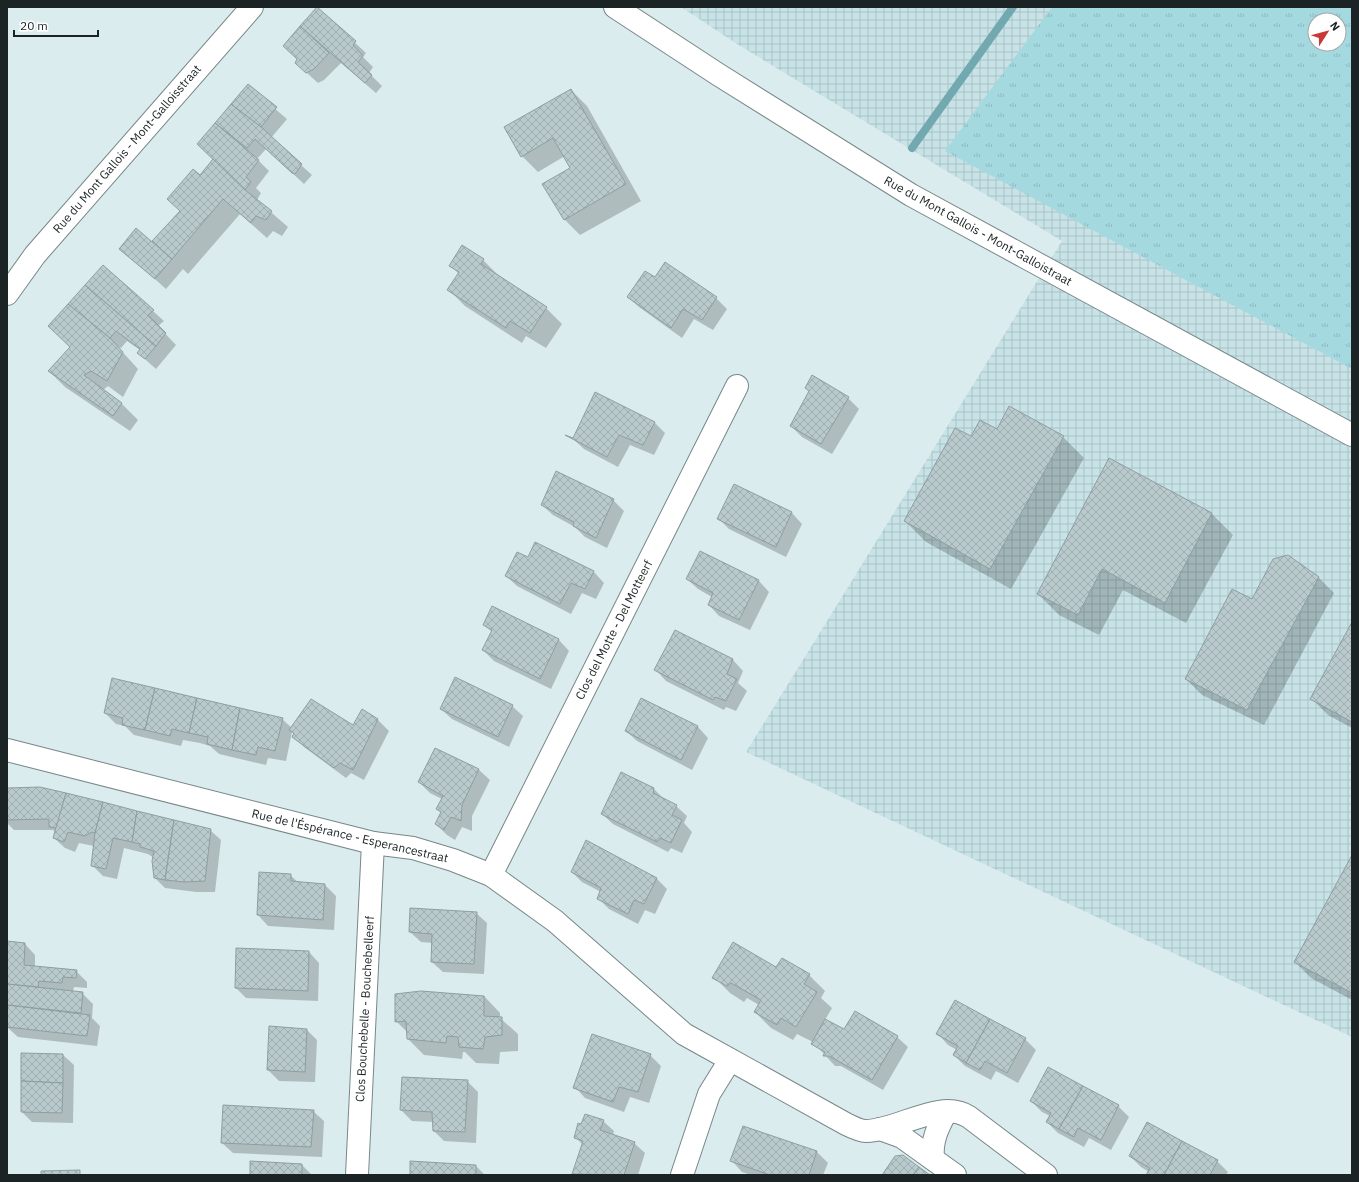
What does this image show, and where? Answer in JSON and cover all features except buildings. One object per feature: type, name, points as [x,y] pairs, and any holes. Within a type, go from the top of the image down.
[{"type":"street","name":"Rue du Mont Gallois - Mont-Galloisstraat","points":[[7,294],[35,255],[252,7]]},
{"type":"street","name":"Rue du Mont Gallois - Mont-Galloistraat","points":[[615,7],[719,75],[911,195],[1352,435]]},
{"type":"street","name":"Clos del Motte - Del Motteerf","points":[[491,875],[737,386]]},
{"type":"street","name":"Rue de l'Éspérance - Esperancestraat","points":[[7,750],[373,843],[413,848],[453,860],[491,875],[555,921],[684,1034],[846,1124],[864,1131],[880,1129],[916,1118],[958,1111],[970,1117],[1046,1175]]},
{"type":"street","name":"Clos Bouchebelle - Bouchebelleerf","points":[[357,1175],[373,843]]},
{"type":"street","points":[[682,1175],[709,1094],[730,1060]]},
{"type":"street","points":[[933,1159],[932,1150],[936,1132],[946,1112]]},
{"type":"street","name":"Rue de l'Éspérance - Esperancestraat","points":[[880,1129],[902,1137],[954,1175]]},
{"type":"shaded area","points":[[681,7],[1352,7],[1352,1037],[746,752],[1062,241],[737,44]]},
{"type":"green space","points":[[1052,7],[1352,7],[1352,369],[945,151]]},
{"type":"waterway","points":[[912,148],[1013,7]]}]
